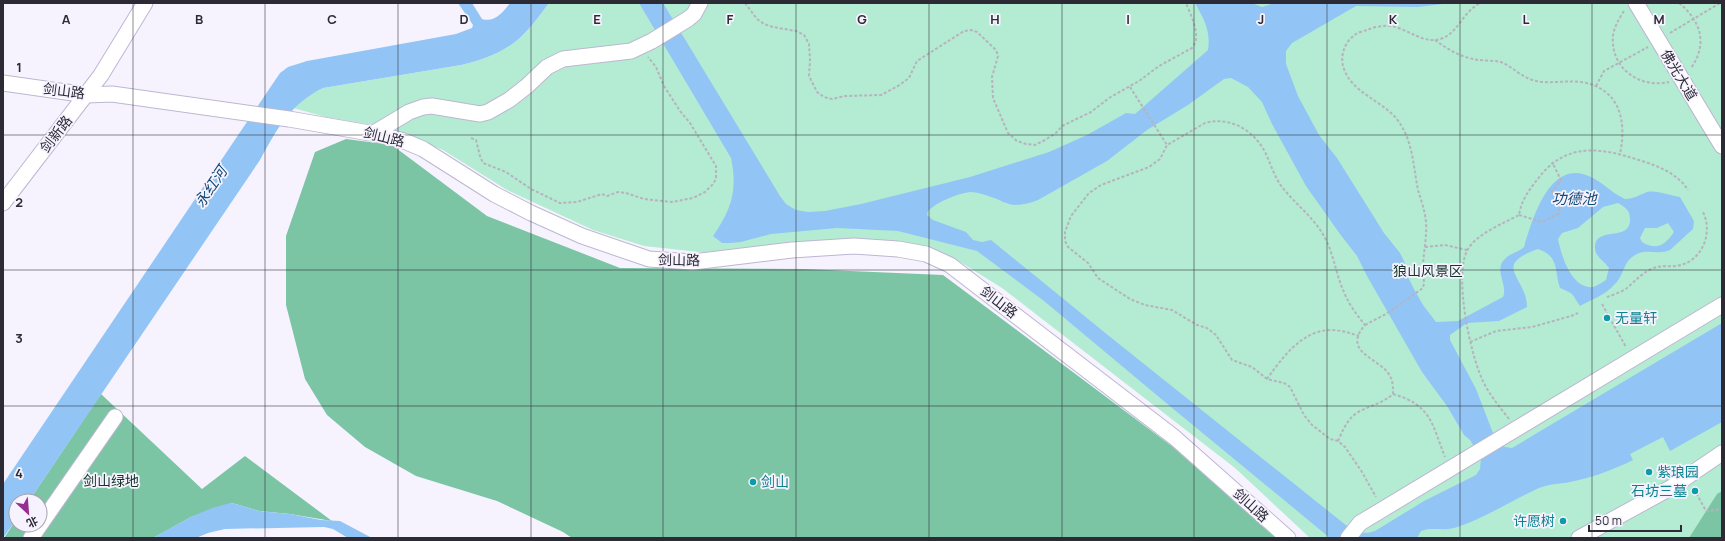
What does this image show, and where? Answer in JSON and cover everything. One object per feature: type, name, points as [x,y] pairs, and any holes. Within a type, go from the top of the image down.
[{"type":"street","name":"剑新路","points":[[3,203],[87,95],[145,3]]},
{"type":"street","points":[[374,134],[408,112],[423,107],[432,106],[480,114],[488,112],[509,100],[527,86],[547,66],[563,59],[630,51],[647,44],[688,19],[694,14],[700,3]]},
{"type":"street","name":"佛光大道","points":[[1636,3],[1722,146]]},
{"type":"street","name":"剑山路","points":[[3,83],[87,95],[112,94],[289,119],[374,134],[404,141],[423,149],[494,194],[537,216],[582,236],[649,259],[693,262],[792,250],[854,246],[898,249],[919,253],[950,265],[1174,437],[1288,538]]},
{"type":"street","points":[[1348,538],[1360,523],[1382,509],[1722,305]]},
{"type":"street","points":[[31,538],[115,417]]},
{"type":"street","points":[[1579,538],[1672,487],[1722,453]]},
{"type":"path","points":[[745,3],[757,19],[764,24],[796,31],[804,35],[809,44],[809,76],[817,92],[824,97],[832,99],[846,96],[880,95],[909,78],[917,61],[964,31],[971,30],[977,32],[996,50],[998,56],[992,77],[993,98],[1008,133],[1017,141],[1035,145],[1056,133],[1062,126],[1091,112],[1109,98],[1130,87],[1159,66],[1192,48],[1195,45],[1196,34],[1186,3]]},
{"type":"path","points":[[1393,394],[1392,379],[1386,371],[1362,352],[1359,346],[1358,336],[1365,325],[1386,314],[1423,288],[1425,282],[1423,266],[1426,221],[1418,190],[1413,156],[1403,128],[1395,117],[1355,86],[1348,78],[1343,67],[1345,45],[1356,34],[1373,28],[1390,26],[1427,40],[1443,38],[1450,34],[1472,7],[1480,3]]},
{"type":"path","points":[[1435,40],[1451,51],[1462,56],[1502,63],[1533,80],[1542,82],[1581,82],[1601,88],[1609,94],[1620,113],[1623,132],[1620,154]]},
{"type":"path","points":[[471,138],[476,140],[483,163],[509,174],[531,189],[560,203],[577,202],[602,194],[606,196],[618,192],[626,193],[644,200],[658,202],[683,201],[699,195],[714,183],[716,178],[716,166],[690,123],[680,111],[664,86],[647,44]]},
{"type":"path","points":[[1130,87],[1167,145]]},
{"type":"path","points":[[1365,325],[1351,307],[1344,293],[1325,238],[1313,219],[1282,187],[1266,153],[1256,137],[1234,123],[1211,121],[1205,123],[1167,145],[1160,159],[1149,167],[1102,185],[1089,193],[1071,216],[1064,232],[1065,241],[1068,247],[1088,263],[1098,278],[1130,299],[1145,305],[1172,310],[1197,325],[1207,328],[1216,335],[1232,360],[1252,367],[1267,379],[1284,383],[1290,387],[1304,416],[1312,425],[1330,439],[1338,441],[1345,447],[1362,472],[1382,509]]},
{"type":"path","points":[[1519,215],[1521,205],[1531,188],[1552,162],[1570,153],[1579,151],[1593,150],[1620,154],[1665,170],[1681,181],[1688,190]]},
{"type":"path","points":[[1512,430],[1482,379],[1475,360],[1470,342],[1461,275],[1467,250],[1480,236],[1519,215],[1542,222],[1558,214],[1560,207],[1552,192],[1561,180],[1552,162]]},
{"type":"path","points":[[1556,200],[1567,194]]},
{"type":"path","points":[[1608,298],[1626,289],[1642,273],[1654,267],[1681,265],[1695,259],[1702,249],[1706,237],[1706,218],[1703,212]]},
{"type":"path","points":[[1425,247],[1445,245],[1467,250]]},
{"type":"path","points":[[1602,304],[1632,358]]},
{"type":"path","points":[[1470,342],[1496,331],[1532,327],[1578,313]]},
{"type":"path","points":[[1267,379],[1281,358],[1291,348],[1317,333],[1330,330],[1343,331],[1358,336]]},
{"type":"path","points":[[1338,441],[1345,426],[1358,412],[1378,405],[1393,394]]},
{"type":"path","points":[[1393,394],[1407,398],[1429,416],[1450,468]]},
{"type":"path","points":[[1687,477],[1706,510],[1722,509]]},
{"type":"green space","name":"狼山风景区","points":[[549,3],[1722,3],[1722,538],[1310,538],[1235,468],[1002,288],[957,260],[920,246],[708,253],[644,246],[593,230],[507,190],[443,150],[391,128],[326,117],[293,108],[310,94],[323,88],[461,65],[489,56],[509,46],[520,38]]},
{"type":"green space","name":"剑山","points":[[346,139],[392,145],[487,216],[620,268],[804,269],[943,275],[1173,447],[1276,538],[572,538],[563,532],[497,501],[416,476],[365,447],[327,415],[305,379],[286,305],[286,236],[315,152]]},
{"type":"green space","name":"剑山绿地","points":[[101,394],[202,489],[245,456],[332,521],[290,514],[259,511],[232,503],[191,517],[153,538],[4,538],[8,532],[48,533],[48,493],[34,493]]},
{"type":"green space","points":[[1722,491],[1722,538],[1689,538],[1717,494]]},
{"type":"water","name":"永红河","points":[[458,3],[472,3],[482,19],[487,20],[498,16],[510,3],[549,3],[520,38],[509,46],[489,56],[461,65],[323,88],[312,94],[293,110],[272,138],[260,160],[34,493],[8,493],[8,531],[3,538],[3,484],[280,73],[288,67],[307,61],[456,34],[472,28],[473,25]]},
{"type":"water","name":"功德池","points":[[639,3],[663,3],[780,196],[786,204],[796,210],[808,212],[825,211],[861,204],[970,177],[1049,152],[1087,135],[1126,113],[1135,114],[1208,50],[1208,31],[1195,3],[1252,3],[1262,7],[1274,3],[1451,3],[1418,7],[1356,6],[1292,43],[1286,51],[1286,64],[1298,96],[1319,135],[1337,158],[1384,233],[1400,253],[1404,261],[1408,277],[1414,289],[1423,305],[1436,322],[1458,321],[1503,297],[1504,288],[1500,270],[1503,261],[1508,256],[1524,247],[1543,198],[1560,178],[1570,174],[1583,174],[1589,176],[1625,199],[1634,198],[1647,192],[1659,192],[1680,197],[1694,221],[1693,229],[1670,250],[1662,252],[1645,252],[1632,257],[1626,264],[1618,281],[1610,289],[1580,306],[1572,294],[1560,288],[1555,265],[1550,256],[1538,249],[1524,255],[1516,261],[1513,267],[1514,273],[1526,297],[1527,307],[1499,321],[1467,323],[1450,335],[1450,340],[1476,389],[1493,433],[1500,444],[1505,447],[1512,448],[1722,323],[1722,422],[1670,451],[1663,437],[1630,454],[1633,460],[1618,467],[1586,478],[1539,488],[1486,515],[1454,528],[1421,531],[1417,538],[1330,538],[1044,301],[977,251],[898,231],[837,228],[771,234],[741,242],[722,243],[713,236],[728,209],[731,200],[734,180],[731,158]],"holes":[[[1231,78],[1248,87],[1262,102],[1272,124],[1306,186],[1357,256],[1422,372],[1447,406],[1464,435],[1470,440],[1481,457],[1480,469],[1476,475],[1424,501],[1375,531],[1367,533],[1360,532],[1347,526],[991,240],[982,242],[973,240],[966,232],[933,220],[927,215],[928,211],[942,202],[970,192],[985,195],[1014,205],[1026,204],[1038,200],[1107,161],[1147,130],[1188,105],[1224,79]],[[1618,203],[1623,206],[1629,213],[1629,226],[1625,230],[1601,237],[1597,240],[1595,246],[1596,253],[1609,268],[1606,280],[1596,286],[1589,287],[1582,285],[1572,275],[1561,253],[1558,239],[1562,233],[1578,228],[1603,207]],[[1668,223],[1674,232],[1664,243],[1652,246],[1642,242],[1640,238],[1645,228],[1657,228]]]},
{"type":"water","points":[[232,503],[259,511],[290,514],[321,520],[340,521],[372,538],[348,538],[333,529],[324,527],[225,529],[208,533],[196,538],[153,538],[181,522],[201,513],[221,505]]},
{"type":"place","name":"无量轩","points":[[1607,318]]},
{"type":"place","name":"紫琅园","points":[[1649,472]]},
{"type":"place","name":"剑山","points":[[753,482]]},
{"type":"place","name":"石坊三墓","points":[[1695,491]]},
{"type":"place","name":"许愿树","points":[[1563,521]]}]
